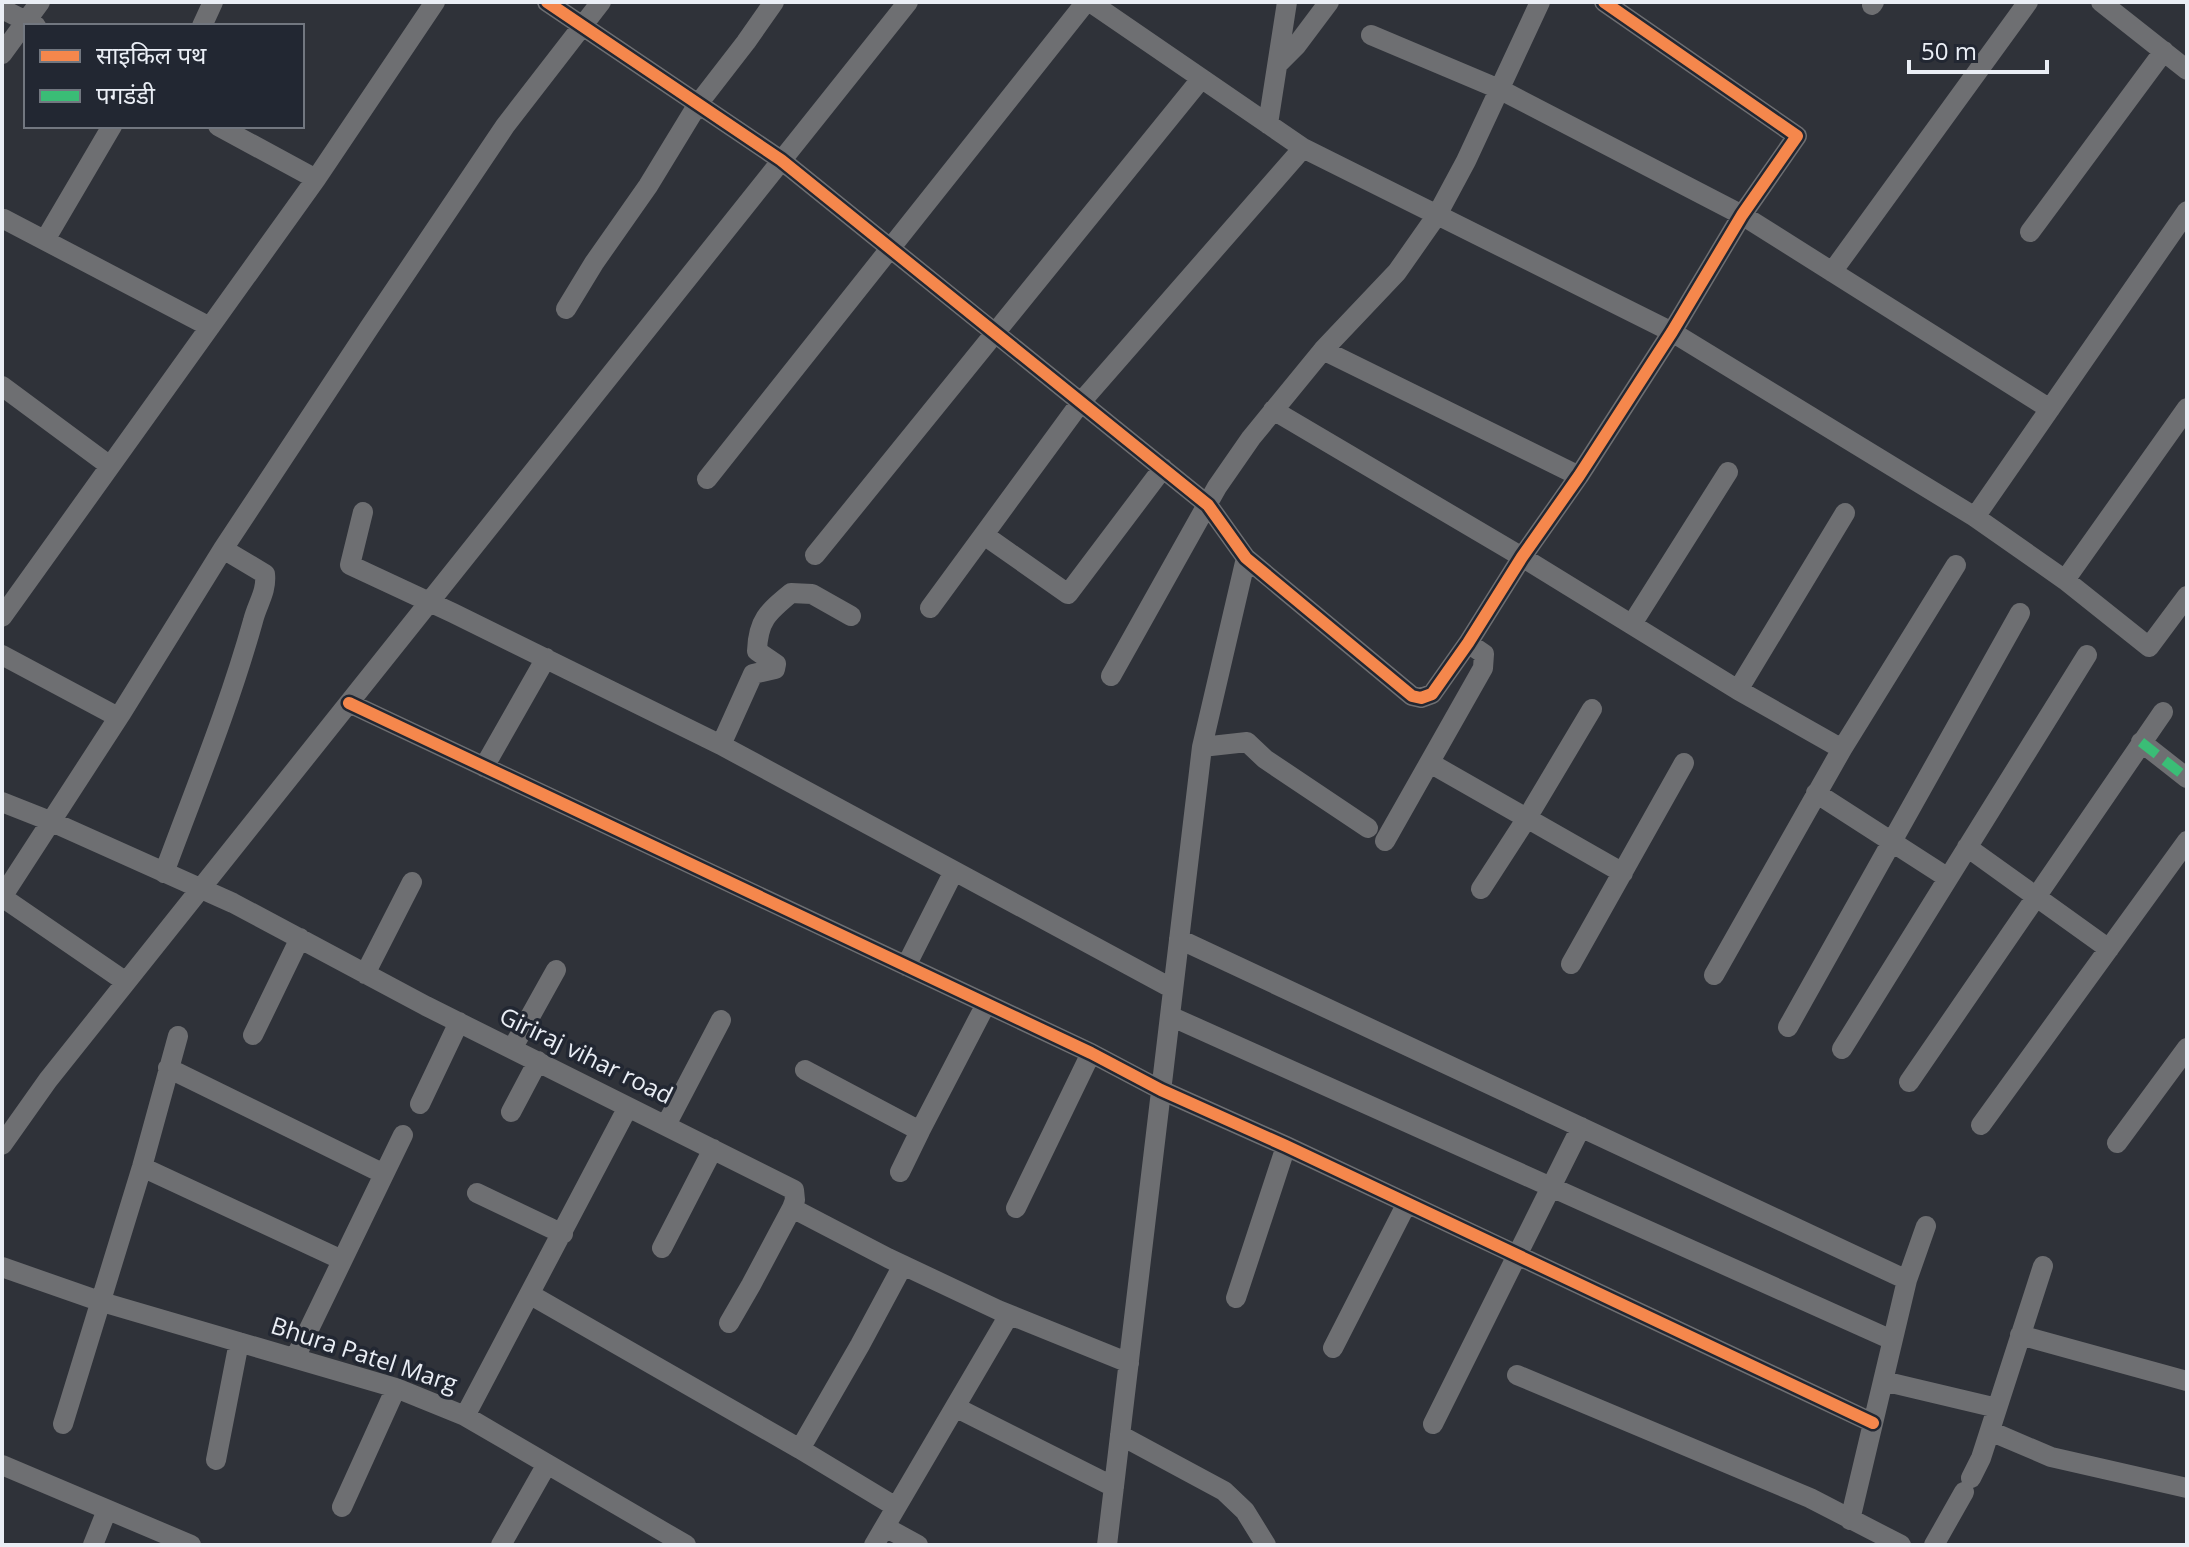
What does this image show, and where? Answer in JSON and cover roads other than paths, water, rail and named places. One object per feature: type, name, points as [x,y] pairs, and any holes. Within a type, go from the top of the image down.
[{"type":"street","points":[[2,9],[31,23],[40,2]]},
{"type":"street","points":[[203,24],[213,2]]},
{"type":"street","points":[[2,617],[316,179],[435,2]]},
{"type":"street","points":[[547,2],[781,160],[1208,505],[1246,558],[1412,696],[1421,698],[1432,694],[1468,643],[1672,332],[1742,215],[1797,136],[1604,2]]},
{"type":"street","points":[[126,982],[2,897],[223,549],[369,328],[505,126],[601,2]]},
{"type":"street","points":[[566,309],[698,104],[774,2]]},
{"type":"street","points":[[2,1145],[48,1080],[908,2]]},
{"type":"street","points":[[707,479],[1088,2],[1303,148],[1672,332],[1975,517],[2065,580],[2149,647],[2187,596]]},
{"type":"street","points":[[1268,124],[1287,2]]},
{"type":"street","points":[[1280,62],[1329,2]]},
{"type":"street","points":[[1111,676],[1234,462],[1323,350],[1397,272],[1437,215],[1466,161],[1540,2]]},
{"type":"street","points":[[1832,272],[2028,2]]},
{"type":"street","points":[[2101,2],[2187,70]]},
{"type":"street","points":[[2,54],[24,30]]},
{"type":"street","points":[[1371,35],[1499,89],[1742,215],[2050,409]]},
{"type":"street","points":[[2030,232],[2164,51]]},
{"type":"street","points":[[815,555],[1201,79]]},
{"type":"street","points":[[45,240],[111,128]]},
{"type":"street","points":[[222,128],[316,179]]},
{"type":"street","points":[[930,608],[1081,402],[1303,148]]},
{"type":"street","points":[[1975,517],[2187,211]]},
{"type":"street","points":[[4,219],[210,327]]},
{"type":"street","points":[[1323,350],[1579,476]]},
{"type":"street","points":[[2,386],[110,466]]},
{"type":"street","points":[[2065,580],[2187,408]]},
{"type":"street","points":[[1273,410],[1522,557],[1738,690],[1842,749]]},
{"type":"street","points":[[984,535],[1068,594],[1163,468]]},
{"type":"street","points":[[1632,624],[1728,472]]},
{"type":"street","points":[[363,512],[350,565],[721,745],[1173,989]]},
{"type":"street","points":[[1738,690],[1845,513]]},
{"type":"street","points":[[164,873],[266,586],[265,574],[223,549]]},
{"type":"street","points":[[1107,1545],[1202,747],[1246,558]]},
{"type":"street","points":[[1714,975],[1816,793],[1956,565]]},
{"type":"street","points":[[721,745],[753,674],[775,669],[776,664],[757,651],[758,634],[769,611],[791,593],[812,594],[851,616]]},
{"type":"street","points":[[1788,1027],[2020,613]]},
{"type":"street","points":[[1385,841],[1483,668],[1484,654],[1468,643]]},
{"type":"street","points":[[2,655],[118,717]]},
{"type":"street","points":[[1842,1049],[2087,655]]},
{"type":"street","points":[[484,767],[546,658]]},
{"type":"street","points":[[349,703],[1091,1053],[1161,1090],[1873,1423]]},
{"type":"street","points":[[1481,889],[1592,709]]},
{"type":"street","points":[[1909,1082],[2163,712]]},
{"type":"street","points":[[1202,747],[1247,742],[1265,759],[1368,828]]},
{"type":"street","points":[[2141,742],[2187,778]]},
{"type":"street","points":[[1430,763],[1623,873]]},
{"type":"street","points":[[1571,964],[1684,763]]},
{"type":"street","points":[[1816,793],[1948,878]]},
{"type":"street","name":"Giriraj vihar road","points":[[2,802],[201,888],[794,1190],[792,1208]]},
{"type":"street","points":[[1967,847],[2109,949]]},
{"type":"street","points":[[1981,1125],[2109,949],[2184,853]]},
{"type":"street","points":[[906,966],[954,871]]},
{"type":"street","points":[[365,974],[412,882]]},
{"type":"street","points":[[253,1035],[300,938]]},
{"type":"street","points":[[1179,939],[1907,1280]]},
{"type":"street","points":[[512,1049],[556,970]]},
{"type":"street","points":[[900,1172],[986,1004]]},
{"type":"street","points":[[1170,1016],[1892,1340]]},
{"type":"street","points":[[666,1125],[721,1020]]},
{"type":"street","points":[[420,1104],[459,1022]]},
{"type":"street","points":[[63,1424],[102,1302],[178,1036]]},
{"type":"street","points":[[2117,1143],[2187,1048]]},
{"type":"street","points":[[1016,1208],[1091,1053]]},
{"type":"street","points":[[511,1112],[538,1061]]},
{"type":"street","points":[[168,1068],[384,1174]]},
{"type":"street","points":[[805,1070],[920,1131]]},
{"type":"street","points":[[465,1416],[628,1107]]},
{"type":"street","points":[[1433,1424],[1581,1127]]},
{"type":"street","points":[[295,1358],[403,1135]]},
{"type":"street","points":[[1236,1298],[1286,1146]]},
{"type":"street","points":[[662,1248],[713,1149]]},
{"type":"street","points":[[142,1167],[342,1260]]},
{"type":"street","points":[[477,1193],[563,1234]]},
{"type":"street","points":[[1333,1348],[1407,1203]]},
{"type":"street","points":[[729,1323],[792,1208],[1009,1315],[1129,1363]]},
{"type":"street","points":[[1850,1520],[1907,1280],[1926,1226]]},
{"type":"street","points":[[800,1449],[903,1265]]},
{"type":"street","points":[[1934,1545],[1981,1458],[2043,1266]]},
{"type":"street","name":"Bhura Patel Marg","points":[[3,1269],[102,1302],[396,1388],[465,1416],[681,1544]]},
{"type":"street","points":[[531,1295],[896,1507]]},
{"type":"street","points":[[874,1545],[1009,1315]]},
{"type":"street","points":[[2020,1335],[2187,1381]]},
{"type":"street","points":[[216,1460],[239,1342]]},
{"type":"street","points":[[1517,1375],[1810,1498],[1901,1545]]},
{"type":"street","points":[[1883,1381],[1997,1408]]},
{"type":"street","points":[[342,1507],[396,1388]]},
{"type":"street","points":[[955,1407],[1114,1487]]},
{"type":"street","points":[[1990,1431],[2051,1457],[2187,1488]]},
{"type":"street","points":[[1120,1435],[1224,1491],[1245,1511],[1266,1545]]},
{"type":"street","points":[[501,1545],[547,1464]]},
{"type":"street","points":[[2,1465],[191,1545]]},
{"type":"street","points":[[93,1545],[107,1510]]},
{"type":"street","points":[[885,1527],[918,1545]]}]
